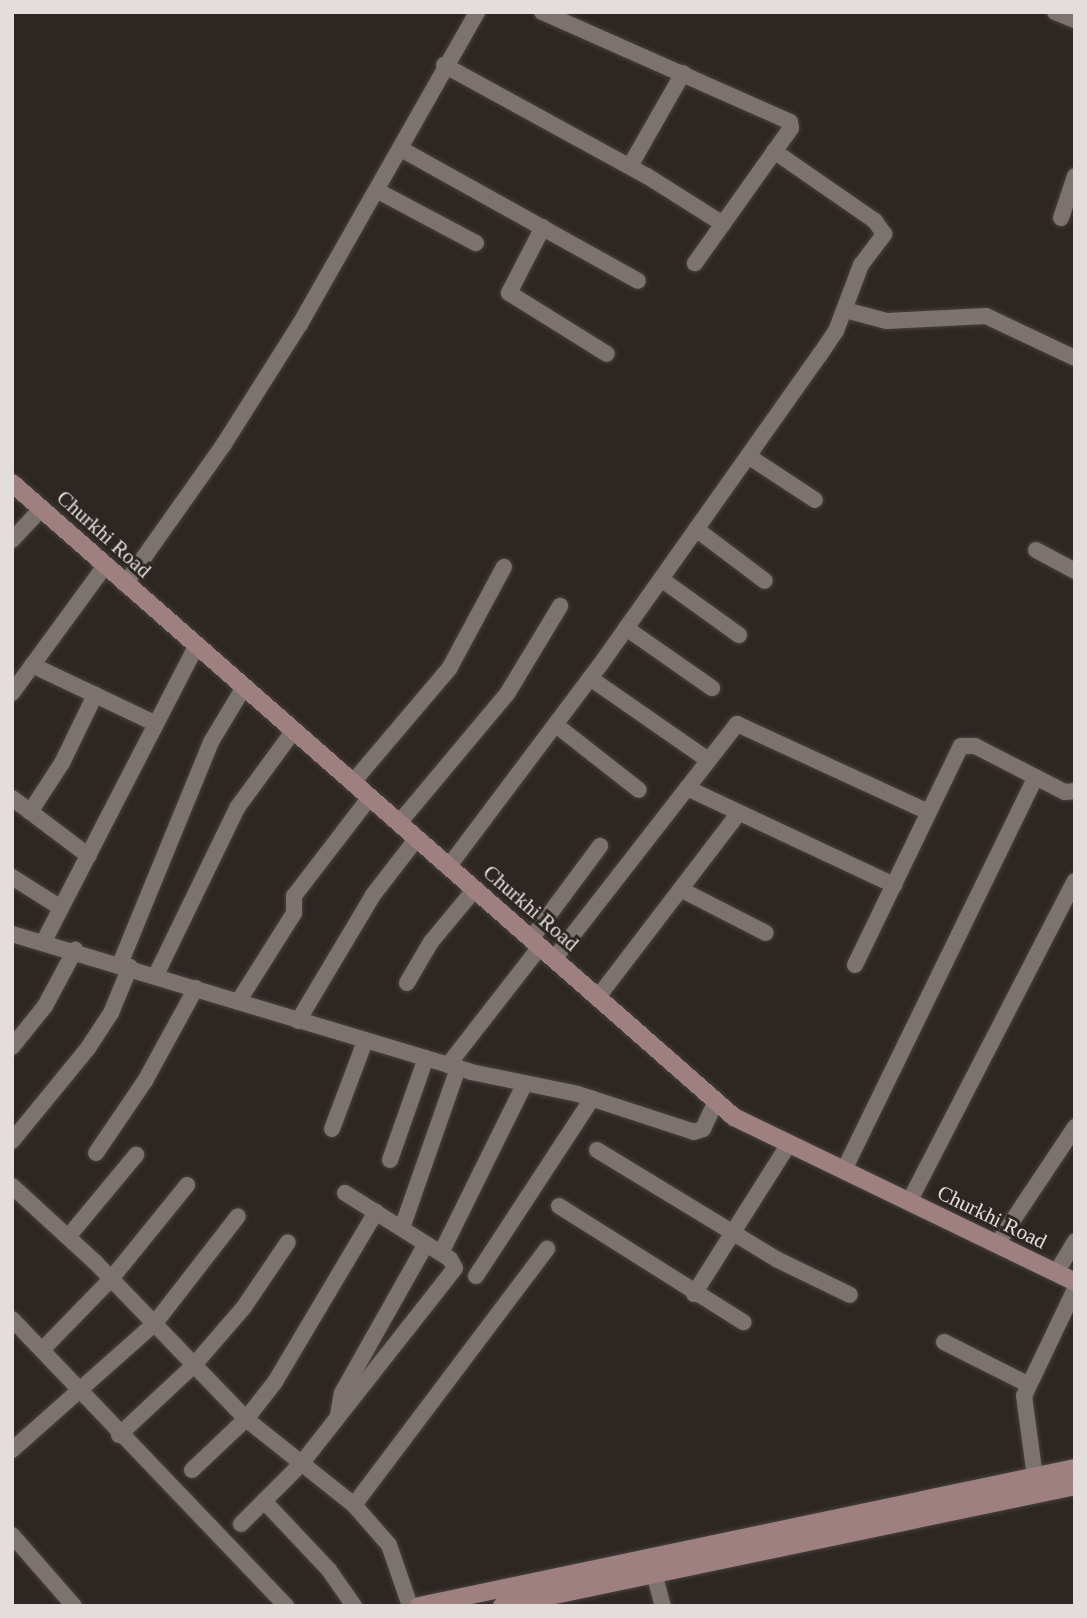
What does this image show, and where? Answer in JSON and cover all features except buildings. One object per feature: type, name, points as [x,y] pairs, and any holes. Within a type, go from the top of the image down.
[{"type":"street","points":[[125,584],[238,422],[378,191],[444,65],[477,12]]},
{"type":"street","points":[[542,12],[790,122],[791,128],[695,262]]},
{"type":"street","points":[[1055,12],[1075,20]]},
{"type":"street","points":[[444,65],[630,166],[723,224]]},
{"type":"street","points":[[630,166],[683,73]]},
{"type":"street","points":[[401,149],[638,281]]},
{"type":"street","points":[[449,866],[590,678],[830,339],[845,310],[861,265],[884,234],[882,227],[774,151]]},
{"type":"street","points":[[1061,218],[1075,176]]},
{"type":"street","points":[[378,191],[476,243]]},
{"type":"street","points":[[543,227],[509,293],[607,354]]},
{"type":"street","points":[[845,310],[887,321],[986,316],[1075,358]]},
{"type":"street","points":[[748,456],[815,500]]},
{"type":"street","name":"Churkhi Road","points":[[12,483],[734,1117],[1075,1282]]},
{"type":"street","points":[[12,540],[41,509]]},
{"type":"street","points":[[696,530],[765,581]]},
{"type":"street","points":[[1036,550],[1075,571]]},
{"type":"street","points":[[12,693],[105,566]]},
{"type":"street","points":[[353,782],[449,669],[504,567]]},
{"type":"street","points":[[661,579],[739,635]]},
{"type":"street","points":[[400,823],[507,694],[560,606]]},
{"type":"street","points":[[626,628],[712,688]]},
{"type":"street","points":[[44,941],[197,645]]},
{"type":"street","points":[[32,665],[156,724]]},
{"type":"street","points":[[590,678],[708,760]]},
{"type":"street","points":[[12,1140],[88,1048],[111,1013],[125,965],[211,742],[244,687]]},
{"type":"street","points":[[30,812],[62,763],[94,695]]},
{"type":"street","points":[[556,725],[639,790]]},
{"type":"street","points":[[554,959],[731,727],[744,726],[928,812]]},
{"type":"street","points":[[156,975],[237,808],[294,730]]},
{"type":"street","points":[[855,965],[955,754],[968,744],[1065,792],[1075,791]]},
{"type":"street","points":[[844,1170],[1036,777]]},
{"type":"street","points":[[687,788],[894,885]]},
{"type":"street","points":[[238,1002],[294,913],[294,896],[370,797]]},
{"type":"street","points":[[12,798],[89,856]]},
{"type":"street","points":[[598,997],[738,814]]},
{"type":"street","points":[[298,1021],[373,895],[417,838]]},
{"type":"street","points":[[402,1228],[453,1067],[600,846]]},
{"type":"street","points":[[12,877],[61,908]]},
{"type":"street","points":[[909,1202],[1075,881]]},
{"type":"street","points":[[407,983],[431,942],[475,889]]},
{"type":"street","points":[[682,890],[766,933]]},
{"type":"street","points":[[12,934],[125,965],[298,1021],[453,1067],[592,1099],[694,1132],[703,1129],[716,1101]]},
{"type":"street","points":[[12,1047],[45,1006],[75,950]]},
{"type":"street","points":[[96,1153],[145,1081],[196,988]]},
{"type":"street","points":[[332,1129],[365,1041]]},
{"type":"street","points":[[390,1160],[426,1058]]},
{"type":"street","points":[[441,1253],[524,1085]]},
{"type":"street","points":[[476,1276],[592,1099]]},
{"type":"street","points":[[997,1244],[1075,1127]]},
{"type":"street","points":[[694,1294],[789,1144]]},
{"type":"street","points":[[597,1150],[733,1233],[850,1294]]},
{"type":"street","points":[[68,1237],[136,1155]]},
{"type":"street","points":[[42,1350],[111,1279],[187,1185]]},
{"type":"street","points":[[241,1524],[301,1464],[452,1273],[455,1263],[345,1193]]},
{"type":"street","points":[[15,1194],[68,1237],[246,1419],[354,1505],[389,1545],[410,1606]]},
{"type":"street","points":[[559,1206],[694,1294],[743,1322]]},
{"type":"street","points":[[192,1470],[246,1419],[294,1354],[376,1212]]},
{"type":"street","points":[[12,1450],[155,1323],[238,1216]]},
{"type":"street","points":[[1056,1273],[1075,1241]]},
{"type":"street","points":[[119,1435],[194,1364],[244,1307],[288,1242]]},
{"type":"street","points":[[338,1418],[342,1393],[426,1244]]},
{"type":"street","points":[[354,1505],[547,1249]]},
{"type":"street","points":[[1035,1476],[1023,1411],[1027,1384],[1075,1289]]},
{"type":"street","points":[[12,1319],[119,1435],[286,1606]]},
{"type":"street","points":[[944,1342],[1027,1384]]},
{"type":"street","points":[[419,1606],[1075,1468]]},
{"type":"street","points":[[502,1606],[1075,1486]]},
{"type":"street","points":[[264,1501],[329,1570],[354,1606]]},
{"type":"street","points":[[12,1535],[74,1606]]},
{"type":"street","points":[[654,1573],[663,1606]]}]
